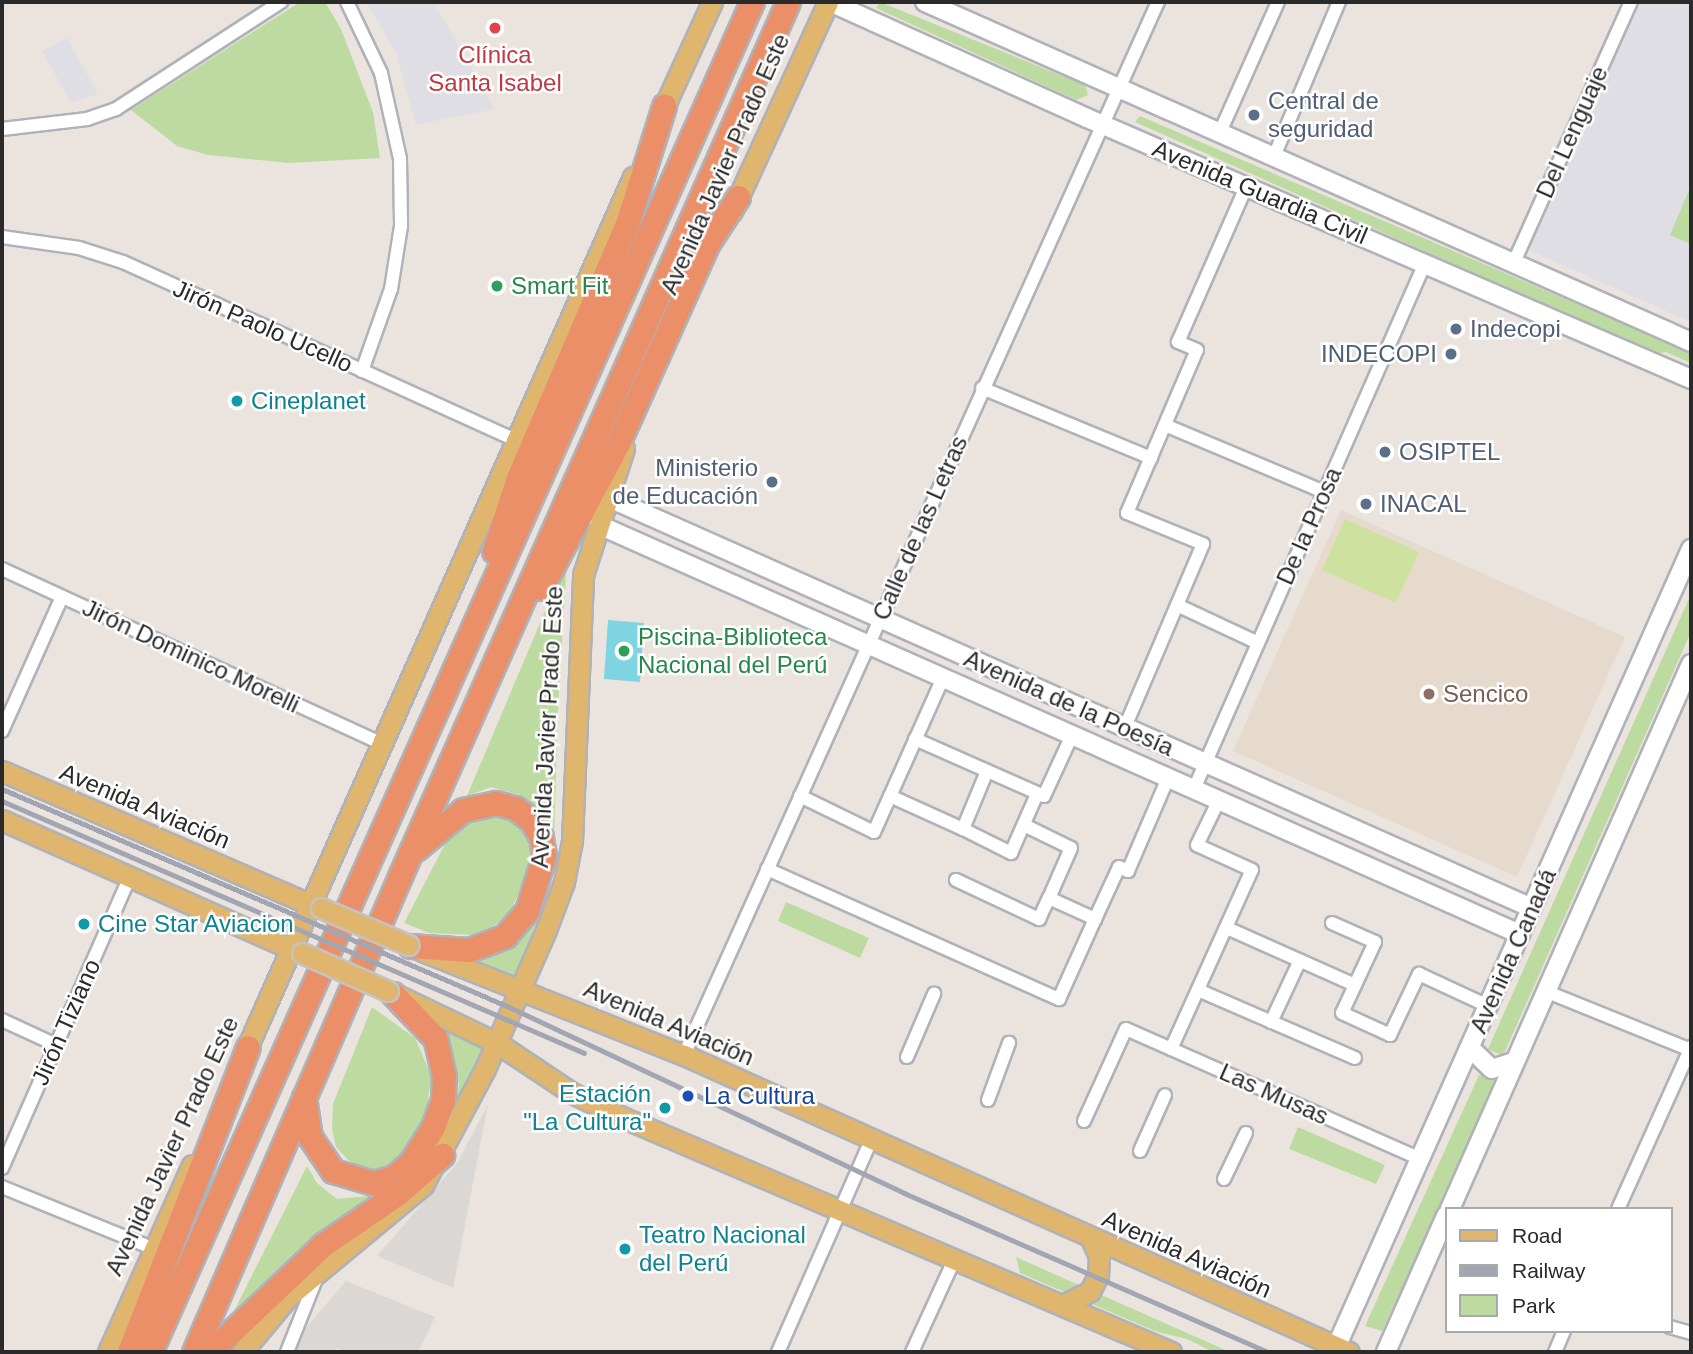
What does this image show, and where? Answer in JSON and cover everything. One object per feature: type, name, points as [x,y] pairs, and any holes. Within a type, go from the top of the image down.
[{"type":"highway","name":"Avenida Javier Prado Este","points":[[150,1352],[752,2]]},
{"type":"highway","name":"Avenida Javier Prado Este","points":[[194,1352],[408,856],[788,2]]},
{"type":"highway","points":[[482,608],[514,488],[625,231],[664,106]]},
{"type":"highway","points":[[500,649],[561,555],[618,443],[708,243],[738,197]]},
{"type":"highway","points":[[408,856],[455,815],[479,804],[496,803],[515,808],[531,820],[541,837],[544,856],[527,911],[505,936],[469,950],[409,946]]},
{"type":"highway","points":[[304,1097],[310,1137],[333,1171],[373,1183],[394,1177],[411,1162],[433,1127],[443,1100],[444,1076],[435,1038],[391,993]]},
{"type":"highway","points":[[129,1352],[248,1047]]},
{"type":"highway","points":[[210,1352],[324,1244],[397,1194],[442,1155]]},
{"type":"main road","name":"Avenida Javier Prado Este","points":[[108,1352],[152,1248],[296,950],[381,743],[712,2]]},
{"type":"main road","name":"Avenida Javier Prado Este","points":[[242,1352],[288,1298],[320,1268],[407,1202],[442,1155],[497,1043],[564,882],[572,841],[579,617],[583,575],[598,525],[622,454],[829,2]]},
{"type":"main road","name":"Avenida Guardia Civil","points":[[829,2],[1101,124],[1691,379]]},
{"type":"main road","name":"Avenida Guardia Civil","points":[[925,2],[1222,130],[1691,342]]},
{"type":"main road","name":"Avenida de la Poesía","points":[[607,497],[1532,908]]},
{"type":"main road","name":"Avenida de la Poesía","points":[[598,525],[1520,934]]},
{"type":"main road","name":"Avenida Canadá","points":[[1340,1350],[1520,934],[1684,581],[1691,549]]},
{"type":"main road","points":[[753,593],[766,568]]},
{"type":"main road","name":"Avenida Canadá","points":[[1451,1207],[1691,664]]},
{"type":"main road","name":"Avenida Aviación","points":[[2,771],[409,946],[684,1055],[1340,1350]]},
{"type":"main road","points":[[2,820],[296,950],[497,1043],[572,1093],[1171,1352]]},
{"type":"main road","points":[[1470,1048],[1492,1069],[1514,1062]]},
{"type":"main road","points":[[1386,1352],[1444,1221]]},
{"type":"main road","points":[[1063,1305],[1090,1291],[1098,1275],[1099,1256],[1091,1239]]},
{"type":"street","points":[[2,129],[87,119],[117,109],[281,2]]},
{"type":"street","points":[[347,2],[381,73],[400,159],[401,226],[391,289],[362,371]]},
{"type":"street","name":"Calle de las Letras","points":[[684,1055],[1158,2]]},
{"type":"street","points":[[1222,130],[1278,2]]},
{"type":"street","points":[[1275,154],[1339,2]]},
{"type":"street","name":"Del Lenguaje","points":[[1514,262],[1631,2]]},
{"type":"street","points":[[1125,727],[1203,544],[1127,513],[1198,350],[1178,342],[1246,187]]},
{"type":"street","name":"Jirón Paolo Ucello","points":[[2,237],[79,248],[123,262],[516,440]]},
{"type":"street","name":"De la Prosa","points":[[1194,789],[1424,263]]},
{"type":"street","points":[[982,388],[1151,458]]},
{"type":"street","points":[[1165,425],[1324,492]]},
{"type":"street","name":"Jirón Dominico Morelli","points":[[2,569],[381,743]]},
{"type":"street","points":[[2,731],[62,597]]},
{"type":"street","points":[[1177,605],[1258,643]]},
{"type":"street","points":[[800,796],[872,836],[943,678]]},
{"type":"street","points":[[915,739],[1044,796],[1072,735]]},
{"type":"street","points":[[963,829],[987,771]]},
{"type":"street","points":[[767,869],[1059,999],[1119,867],[1128,871],[1168,778]]},
{"type":"street","points":[[890,796],[1011,853],[1037,794]]},
{"type":"street","points":[[1171,1049],[1252,870],[1197,845],[1219,800]]},
{"type":"street","points":[[956,880],[1039,919],[1071,848],[1024,825]]},
{"type":"street","name":"Jirón Tiziano","points":[[2,1168],[130,877]]},
{"type":"street","points":[[1049,898],[1095,919]]},
{"type":"street","points":[[1332,923],[1375,942],[1342,1013],[1390,1035],[1419,974],[1488,1006]]},
{"type":"street","points":[[1227,928],[1355,985]]},
{"type":"street","points":[[1271,1022],[1300,960]]},
{"type":"street","points":[[1198,990],[1355,1058]]},
{"type":"street","points":[[1545,990],[1691,1048],[1619,1207]]},
{"type":"street","points":[[907,1057],[934,994]]},
{"type":"street","points":[[2,1020],[56,1045]]},
{"type":"street","name":"Las Musas","points":[[1084,1121],[1126,1029],[1421,1159]]},
{"type":"street","points":[[988,1100],[1009,1044]]},
{"type":"street","points":[[1140,1151],[1165,1095]]},
{"type":"street","points":[[1224,1179],[1246,1133]]},
{"type":"street","points":[[778,1352],[871,1140]]},
{"type":"street","points":[[2,1187],[152,1248]]},
{"type":"street","points":[[912,1352],[955,1258]]},
{"type":"street","points":[[287,1352],[320,1268]]},
{"type":"street","points":[[1672,1328],[1691,1333]]},
{"type":"street","points":[[1555,1352],[1563,1333]]},
{"type":"shaded area","points":[[366,2],[434,2],[494,109],[416,125],[396,53]]},
{"type":"shaded area","points":[[1638,2],[1691,2],[1691,322],[1528,250]]},
{"type":"shaded area","points":[[67,38],[98,94],[71,103],[42,51]]},
{"type":"shaded area","name":"Sencico","points":[[1341,510],[1625,637],[1517,877],[1233,751]]},
{"type":"shaded area","points":[[488,1104],[453,1288],[377,1256],[458,1162]]},
{"type":"shaded area","points":[[346,1281],[435,1317],[418,1352],[347,1352],[337,1348],[335,1352],[291,1352],[297,1338]]},
{"type":"green space","points":[[300,2],[325,2],[341,29],[373,112],[380,158],[289,163],[208,155],[177,146],[131,110]]},
{"type":"green space","points":[[880,2],[1085,85],[1088,95],[1076,100],[876,8]]},
{"type":"green space","points":[[1140,116],[1691,353],[1691,363],[1666,352],[1655,354],[1135,122]]},
{"type":"green space","points":[[1689,190],[1691,191],[1691,244],[1670,235]]},
{"type":"green space","points":[[1345,519],[1419,552],[1396,603],[1322,570]]},
{"type":"green space","points":[[567,559],[558,707],[554,841],[544,815],[520,795],[491,787],[467,796]]},
{"type":"green space","points":[[1691,594],[1691,632],[1503,1056],[1488,1049]]},
{"type":"green space","points":[[483,812],[501,814],[520,823],[532,844],[533,858],[508,918],[475,935],[429,933],[404,923],[447,840],[464,822]]},
{"type":"green space","points":[[786,902],[869,938],[860,958],[778,921]]},
{"type":"green space","points":[[541,909],[516,980],[465,961],[516,941]]},
{"type":"green space","points":[[372,1007],[415,1038],[431,1075],[427,1110],[410,1144],[400,1161],[384,1169],[364,1169],[349,1161],[336,1147],[332,1129],[333,1104]]},
{"type":"green space","points":[[439,1025],[484,1047],[455,1108],[459,1084]]},
{"type":"green space","points":[[1479,1075],[1498,1080],[1382,1331],[1365,1326]]},
{"type":"green space","points":[[1298,1127],[1385,1165],[1376,1184],[1289,1149]]},
{"type":"green space","points":[[307,1166],[317,1183],[337,1199],[377,1195],[308,1240],[234,1311]]},
{"type":"green space","points":[[1016,1257],[1230,1352],[1213,1352],[1187,1339],[1157,1332],[1020,1273]]},
{"type":"water","name":"Piscina-Biblioteca Nacional del Perú","points":[[608,620],[644,623],[640,682],[604,679]]},
{"type":"railway","points":[[2,789],[509,1007],[904,1193],[1268,1352]]},
{"type":"railway","points":[[2,801],[584,1053]]},
{"type":"place","name":"Clínica Santa Isabel","points":[[495,28]]},
{"type":"place","name":"Central de seguridad","points":[[1254,115]]},
{"type":"place","name":"Smart Fit","points":[[497,286]]},
{"type":"place","name":"Indecopi","points":[[1456,329]]},
{"type":"place","name":"INDECOPI","points":[[1451,354]]},
{"type":"place","name":"Cineplanet","points":[[237,401]]},
{"type":"place","name":"OSIPTEL","points":[[1385,452]]},
{"type":"place","name":"Ministerio de Educación","points":[[772,482]]},
{"type":"place","name":"INACAL","points":[[1366,504]]},
{"type":"place","name":"Piscina-Biblioteca Nacional del Perú","points":[[624,651]]},
{"type":"place","name":"Sencico","points":[[1429,694]]},
{"type":"place","name":"Cine Star Aviacion","points":[[84,924]]},
{"type":"place","name":"La Cultura","points":[[688,1096]]},
{"type":"place","name":"Estación \"La Cultura\"","points":[[665,1108]]},
{"type":"place","name":"Teatro Nacional del Perú","points":[[625,1249]]}]
